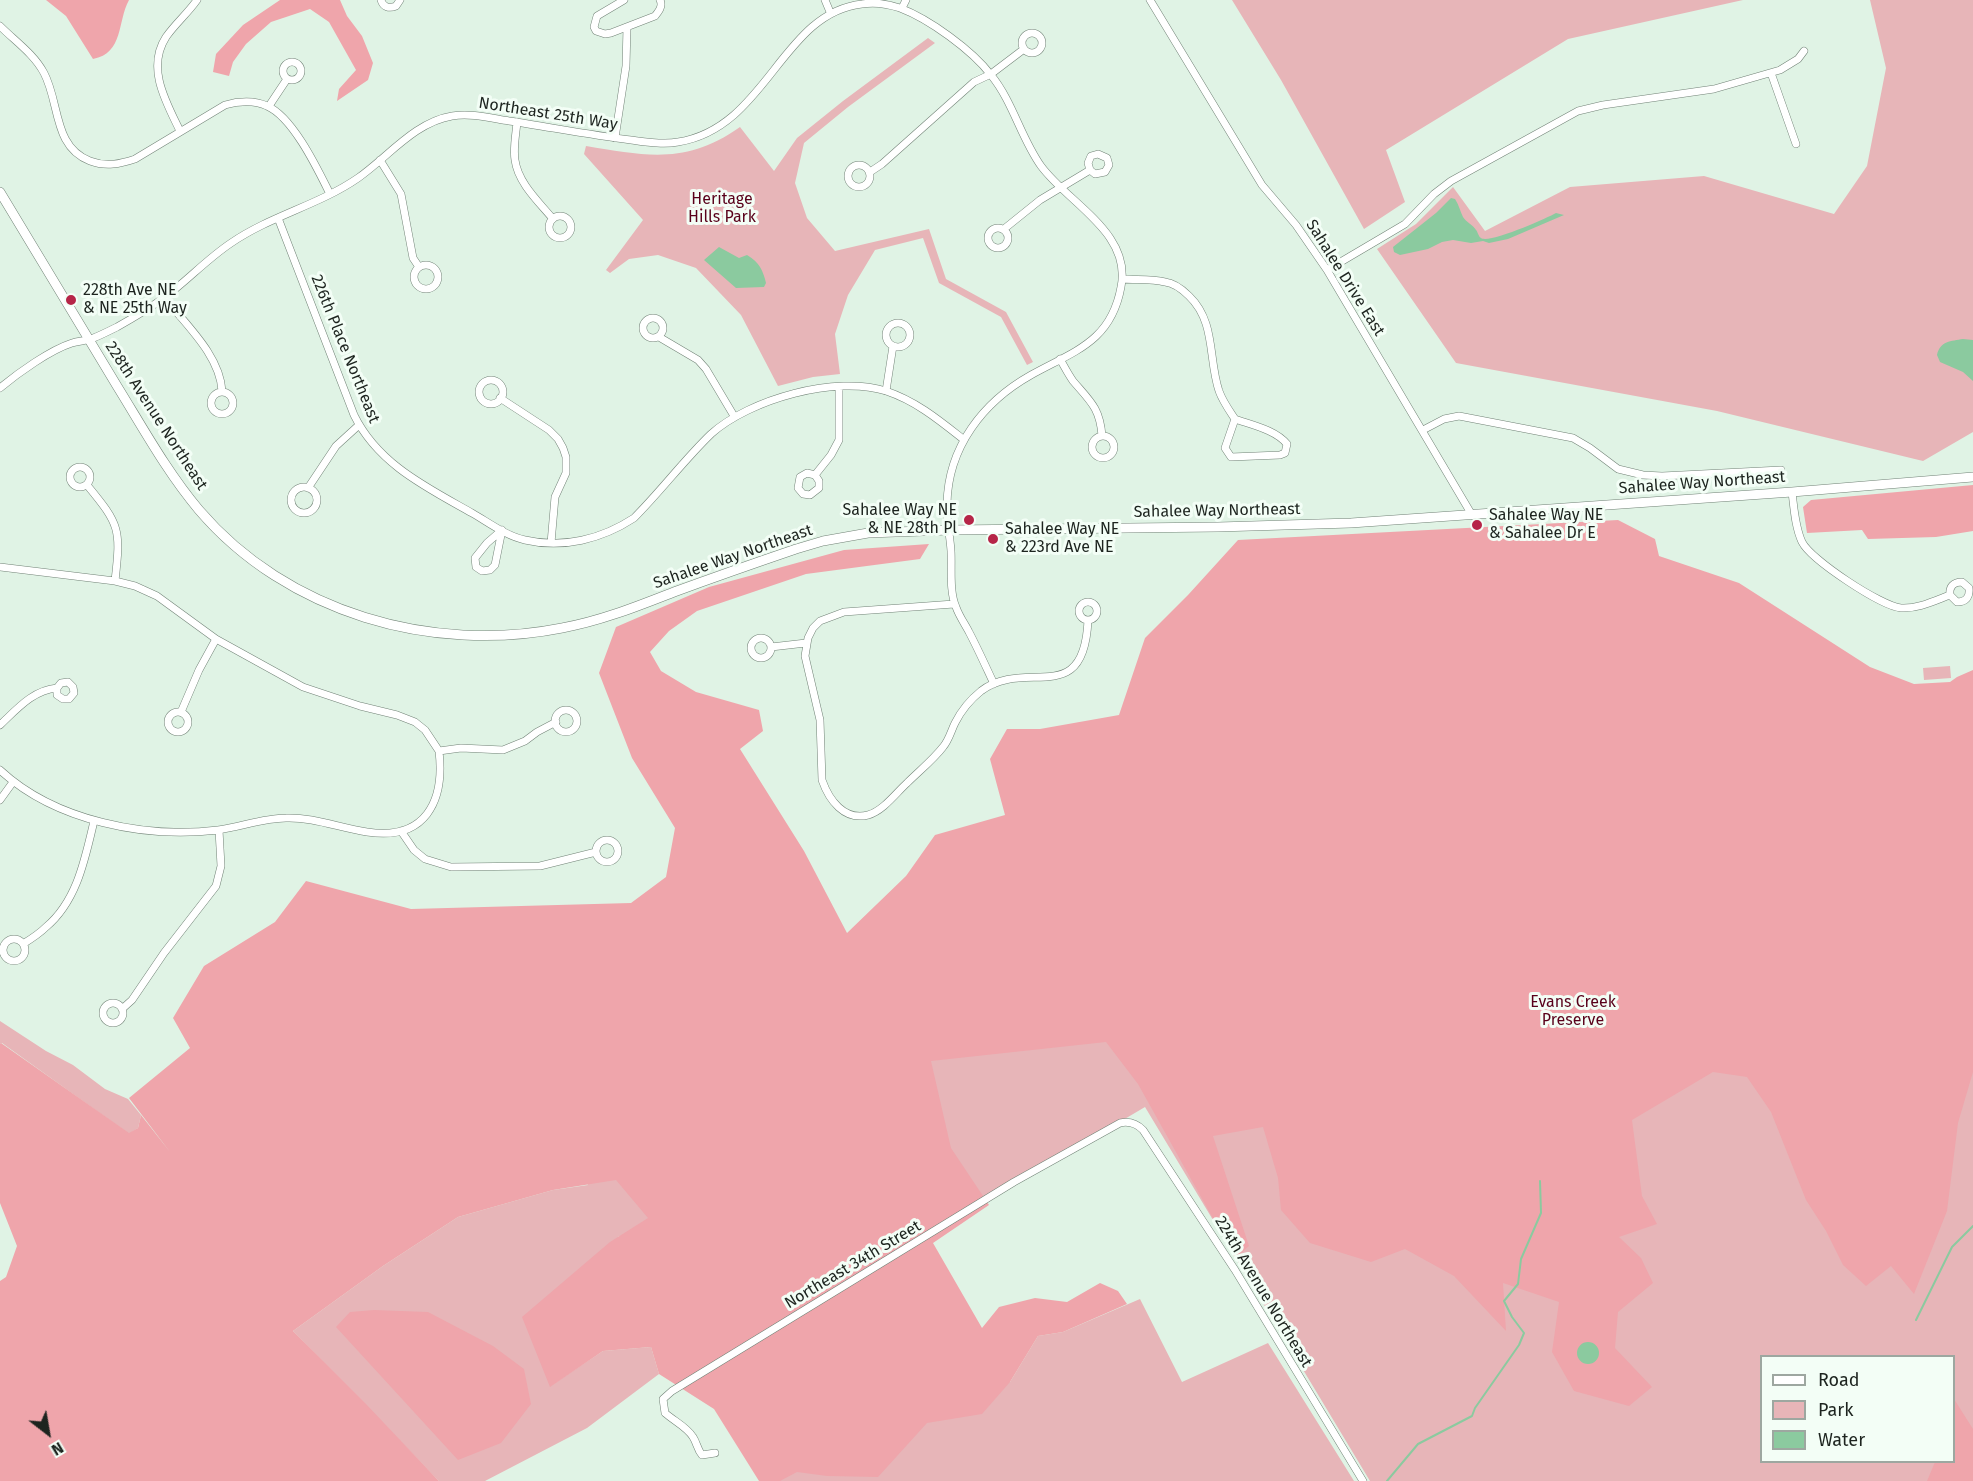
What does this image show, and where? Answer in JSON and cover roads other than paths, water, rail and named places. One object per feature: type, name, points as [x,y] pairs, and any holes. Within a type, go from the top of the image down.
[{"type":"main road","name":"228th Avenue Northeast","points":[[0,192],[159,455],[187,495],[219,532],[272,574]]},
{"type":"main road","name":"Sahalee Way Northeast","points":[[272,574],[309,595],[368,620],[398,628],[464,637],[525,635],[564,628],[612,615],[823,541],[868,533],[1351,523],[1973,477]]},
{"type":"street","points":[[180,131],[158,79],[158,59],[166,38],[196,0]]},
{"type":"street","points":[[381,0],[383,5],[389,8],[396,6],[400,0]]},
{"type":"street","points":[[624,0],[597,16],[594,27],[596,31],[605,34],[655,16],[659,11],[660,0]]},
{"type":"street","points":[[825,0],[830,12]]},
{"type":"street","points":[[906,0],[902,8],[936,27],[991,74],[1038,162],[1060,189],[1104,229],[1113,241],[1119,254],[1123,279],[1113,316],[1104,329],[1090,341],[1002,393],[988,406],[963,439],[948,480],[946,509],[950,530],[954,604],[994,684]]},
{"type":"street","name":"Sahalee Drive East","points":[[1150,0],[1262,185],[1296,225],[1327,270],[1472,515]]},
{"type":"street","name":"Northeast 25th Way","points":[[0,388],[22,371],[59,349],[73,342],[89,340],[116,327],[164,297],[230,243],[354,181],[419,130],[445,117],[471,116],[665,144],[682,142],[712,130],[732,118],[747,105],[795,44],[830,12],[864,3],[902,8]]},
{"type":"street","points":[[0,26],[38,62],[46,76],[62,134],[68,146],[86,159],[110,165],[135,159],[225,105],[246,102],[269,106],[278,114],[310,156],[330,194]]},
{"type":"street","points":[[615,138],[626,66],[627,27]]},
{"type":"street","points":[[870,172],[882,164],[974,82],[991,74],[1024,49]]},
{"type":"street","points":[[1327,270],[1405,224],[1451,180],[1578,111],[1604,105],[1714,90],[1789,65],[1804,51]]},
{"type":"street","points":[[1771,72],[1796,144]]},
{"type":"street","points":[[269,106],[287,79]]},
{"type":"street","points":[[517,122],[514,153],[518,172],[553,219]]},
{"type":"street","points":[[380,160],[401,194],[412,258],[419,267]]},
{"type":"street","points":[[1004,230],[1024,211],[1089,170]]},
{"type":"street","name":"226th Place Northeast","points":[[278,218],[359,425],[370,441],[400,471],[502,530],[524,540],[551,543],[574,542],[596,537],[618,528],[634,518],[711,434],[734,416],[765,401],[791,394],[853,386],[886,391],[928,411],[963,439]]},
{"type":"street","points":[[1123,279],[1165,282],[1174,285],[1193,300],[1207,325],[1218,389],[1223,401],[1235,419],[1284,440],[1287,444],[1285,453],[1232,458],[1225,448],[1235,419]]},
{"type":"street","points":[[164,297],[212,360],[222,391]]},
{"type":"street","points":[[659,337],[698,360],[706,369],[734,416]]},
{"type":"street","points":[[886,391],[893,346]]},
{"type":"street","points":[[1060,359],[1071,379],[1095,406],[1101,423],[1102,436]]},
{"type":"street","points":[[815,475],[831,455],[839,440],[839,387]]},
{"type":"street","points":[[500,398],[549,430],[563,448],[566,457],[566,472],[555,497],[551,543]]},
{"type":"street","points":[[1423,430],[1444,419],[1459,416],[1562,435],[1581,441],[1618,469],[1643,475],[1781,470]]},
{"type":"street","points":[[308,488],[336,446],[359,425]]},
{"type":"street","points":[[87,485],[110,513],[115,523],[118,551],[115,581]]},
{"type":"street","points":[[1792,492],[1797,526],[1805,547],[1872,597],[1891,606],[1909,608],[1950,595]]},
{"type":"street","points":[[502,530],[495,565],[490,570],[482,571],[476,567],[475,558],[502,530]]},
{"type":"street","points":[[0,567],[115,581],[135,586],[157,596],[216,639],[303,687],[415,722],[429,735],[439,750],[440,774],[435,804],[423,819],[401,831],[368,832],[305,819],[287,818],[219,830],[189,832],[147,831],[94,821],[55,805],[13,782],[0,770]]},
{"type":"street","points":[[954,604],[844,612],[820,621],[813,628],[806,644],[805,656],[820,720],[822,780],[825,789],[846,814],[869,815],[883,806],[942,749],[955,722],[974,698],[994,684],[1012,680],[1053,677],[1072,668],[1084,651],[1088,620]]},
{"type":"street","points":[[181,712],[198,669],[216,639]]},
{"type":"street","points":[[771,647],[806,644]]},
{"type":"street","points":[[0,724],[33,696],[45,689],[57,688]]},
{"type":"street","points":[[439,750],[461,748],[503,750],[525,741],[555,722]]},
{"type":"street","points":[[0,800],[13,782]]},
{"type":"street","points":[[23,944],[47,927],[66,904],[83,867],[94,821]]},
{"type":"street","points":[[122,1009],[132,1000],[164,953],[216,886],[221,866],[219,830]]},
{"type":"street","points":[[401,831],[414,850],[425,859],[451,867],[540,866],[596,852]]},
{"type":"street","name":"Northeast 34th Street","points":[[715,1453],[702,1455],[689,1432],[665,1413],[663,1399],[672,1391],[1014,1182],[1119,1123],[1134,1123]]},
{"type":"street","name":"224th Avenue Northeast","points":[[1134,1123],[1143,1130],[1235,1270],[1363,1481]]},
{"type":"water","points":[[1451,198],[1455,199],[1463,217],[1475,228],[1480,237],[1486,239],[1518,230],[1556,213],[1564,215],[1508,239],[1489,243],[1453,240],[1442,242],[1428,249],[1400,255],[1394,252],[1393,247]]},
{"type":"water","points":[[719,247],[739,258],[747,255],[755,260],[766,283],[764,287],[736,288],[704,260]]},
{"type":"water","points":[[1963,339],[1973,340],[1973,381],[1963,372],[1940,362],[1937,355],[1943,344]]},
{"type":"water","points":[[1588,1342],[1596,1345],[1599,1353],[1596,1361],[1588,1364],[1580,1361],[1577,1353],[1580,1345]]},
{"type":"waterway","points":[[1387,1481],[1418,1444],[1472,1416],[1475,1408],[1519,1345],[1524,1333],[1504,1301],[1518,1284],[1521,1259],[1541,1213],[1540,1181]]},
{"type":"waterway","points":[[1916,1320],[1952,1247],[1973,1226]]},
{"type":"place","name":"228th Ave NE & NE 25th Way","points":[[71,300]]},
{"type":"place","name":"Sahalee Way NE & NE 28th Pl","points":[[969,520]]},
{"type":"place","name":"Sahalee Way NE & Sahalee Dr E","points":[[1477,525]]},
{"type":"place","name":"Sahalee Way NE & 223rd Ave NE","points":[[993,539]]},
{"type":"park label","name":"Heritage Hills Park","points":[[722,209]]},
{"type":"park label","name":"Evans Creek Preserve","points":[[1573,1012]]}]
